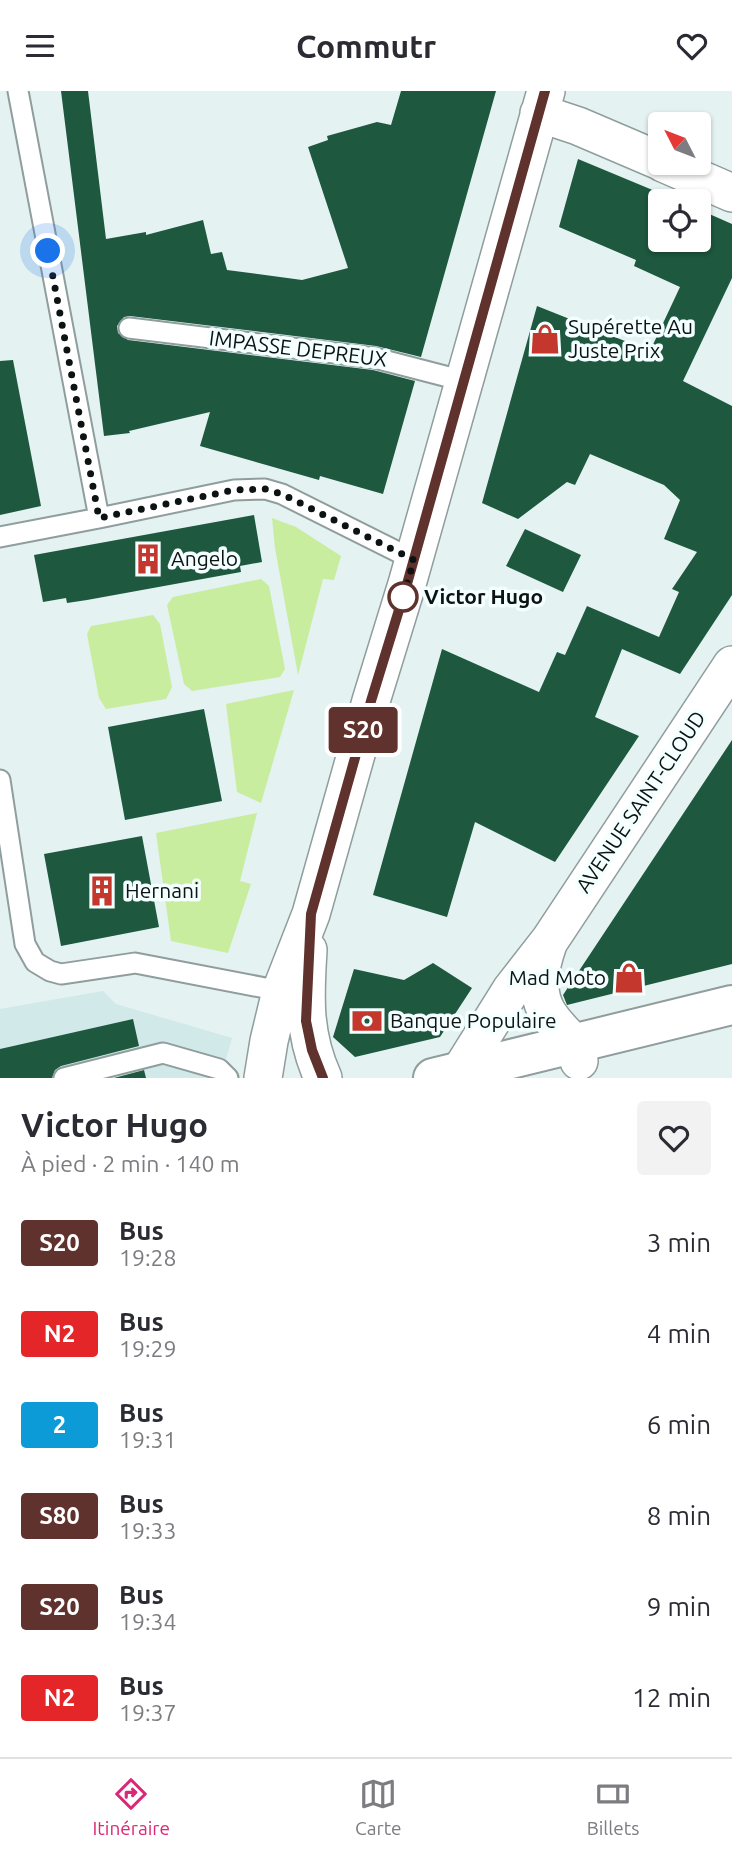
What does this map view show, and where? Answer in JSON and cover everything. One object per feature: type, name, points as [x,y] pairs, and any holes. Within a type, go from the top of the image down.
[{"type":"main road","points":[[513,1078],[577,1052],[732,1005]]},
{"type":"main road","points":[[447,1074],[732,1025]]},
{"type":"street","points":[[263,1078],[281,991],[311,914],[373,692],[414,560],[542,102],[578,126],[648,156]]},
{"type":"street","points":[[691,175],[732,193]]},
{"type":"street","name":"AVENUE SAINT-CLOUD","points":[[447,1074],[550,940],[732,665]]},
{"type":"street","points":[[311,914],[306,1021],[312,1050],[323,1078]]},
{"type":"street","name":"AVENUE SAINT-CLOUD","points":[[550,940],[540,970],[540,992],[548,1013],[577,1052]]},
{"type":"lane","points":[[18,91],[99,518]]},
{"type":"lane","name":"IMPASSE DEPREUX","points":[[129,328],[375,358],[464,381]]},
{"type":"lane","points":[[0,537],[234,490],[265,489],[282,494],[414,560]]},
{"type":"lane","points":[[0,780],[25,944],[35,963],[61,974],[135,963],[281,991]]},
{"type":"lane","points":[[64,1078],[163,1053],[219,1069],[228,1078]]},
{"type":"shaded area","points":[[103,991],[116,1004],[232,1038],[222,1073],[218,1078],[0,1078],[0,1009]]},
{"type":"green space","points":[[272,518],[296,527],[341,556],[334,580],[323,579],[298,675],[275,548]]},
{"type":"green space","points":[[261,579],[269,586],[285,669],[280,677],[192,691],[184,684],[167,605],[173,597]]},
{"type":"green space","points":[[153,615],[160,624],[172,687],[166,699],[106,709],[99,698],[87,634],[91,626]]},
{"type":"green space","points":[[294,690],[261,803],[237,792],[226,704]]},
{"type":"green space","points":[[257,813],[240,881],[251,884],[228,953],[171,941],[156,833]]},
{"type":"building","points":[[61,91],[88,91],[106,239],[146,232],[146,235],[203,220],[211,254],[222,252],[227,270],[302,280],[348,268],[308,147],[328,140],[327,136],[377,122],[391,125],[401,91],[496,91],[421,357],[376,346],[130,316],[124,317],[117,326],[118,333],[128,340],[373,370],[415,381],[383,494],[320,476],[319,480],[200,446],[210,412],[129,431],[130,433],[104,436]]},
{"type":"building","points":[[578,159],[650,189],[648,189],[648,252],[711,252],[711,215],[732,224],[732,278],[683,381],[732,406],[732,595],[680,674],[622,649],[595,717],[639,736],[555,862],[475,822],[447,917],[373,895],[442,649],[539,692],[557,652],[565,655],[587,606],[659,637],[679,592],[672,589],[697,552],[664,539],[680,500],[664,485],[590,454],[575,485],[567,482],[518,519],[482,503],[537,306],[650,351],[680,287],[634,266],[636,260],[559,227]]},
{"type":"building","points":[[13,360],[41,506],[0,515],[0,361]]},
{"type":"building","name":"Angelo","points":[[254,515],[262,562],[240,566],[241,572],[87,600],[67,603],[66,598],[43,602],[34,555]]},
{"type":"building","points":[[525,529],[581,555],[563,592],[506,566]]},
{"type":"building","points":[[204,709],[222,801],[125,820],[108,727]]},
{"type":"building","points":[[732,740],[732,964],[567,1005],[563,995]]},
{"type":"building","name":"Hernani","points":[[142,836],[159,927],[61,946],[44,854]]},
{"type":"building","points":[[433,963],[472,988],[440,1037],[355,1057],[333,1037],[354,969],[404,980]]},
{"type":"building","points":[[133,1019],[139,1046],[61,1066],[55,1070],[52,1078],[0,1078],[0,1049]]},
{"type":"building","points":[[144,1070],[146,1078],[114,1078]]},
{"type":"bus line","name":"S20","points":[[323,1078],[315,1061],[306,1021],[311,914],[545,91]]},
{"type":"place","name":"Supérette Au Juste Prix","points":[[545,339]]},
{"type":"place","name":"Angelo","points":[[148,559]]},
{"type":"place","name":"Victor Hugo","points":[[403,597]]},
{"type":"place","name":"Hernani","points":[[102,891]]},
{"type":"place","name":"Mad Moto","points":[[629,978]]},
{"type":"place","name":"Banque Populaire","points":[[367,1021]]},
{"type":"route","points":[[48,251],[99,518],[234,490],[265,489],[282,494],[414,560],[400,607],[403,597]]}]
